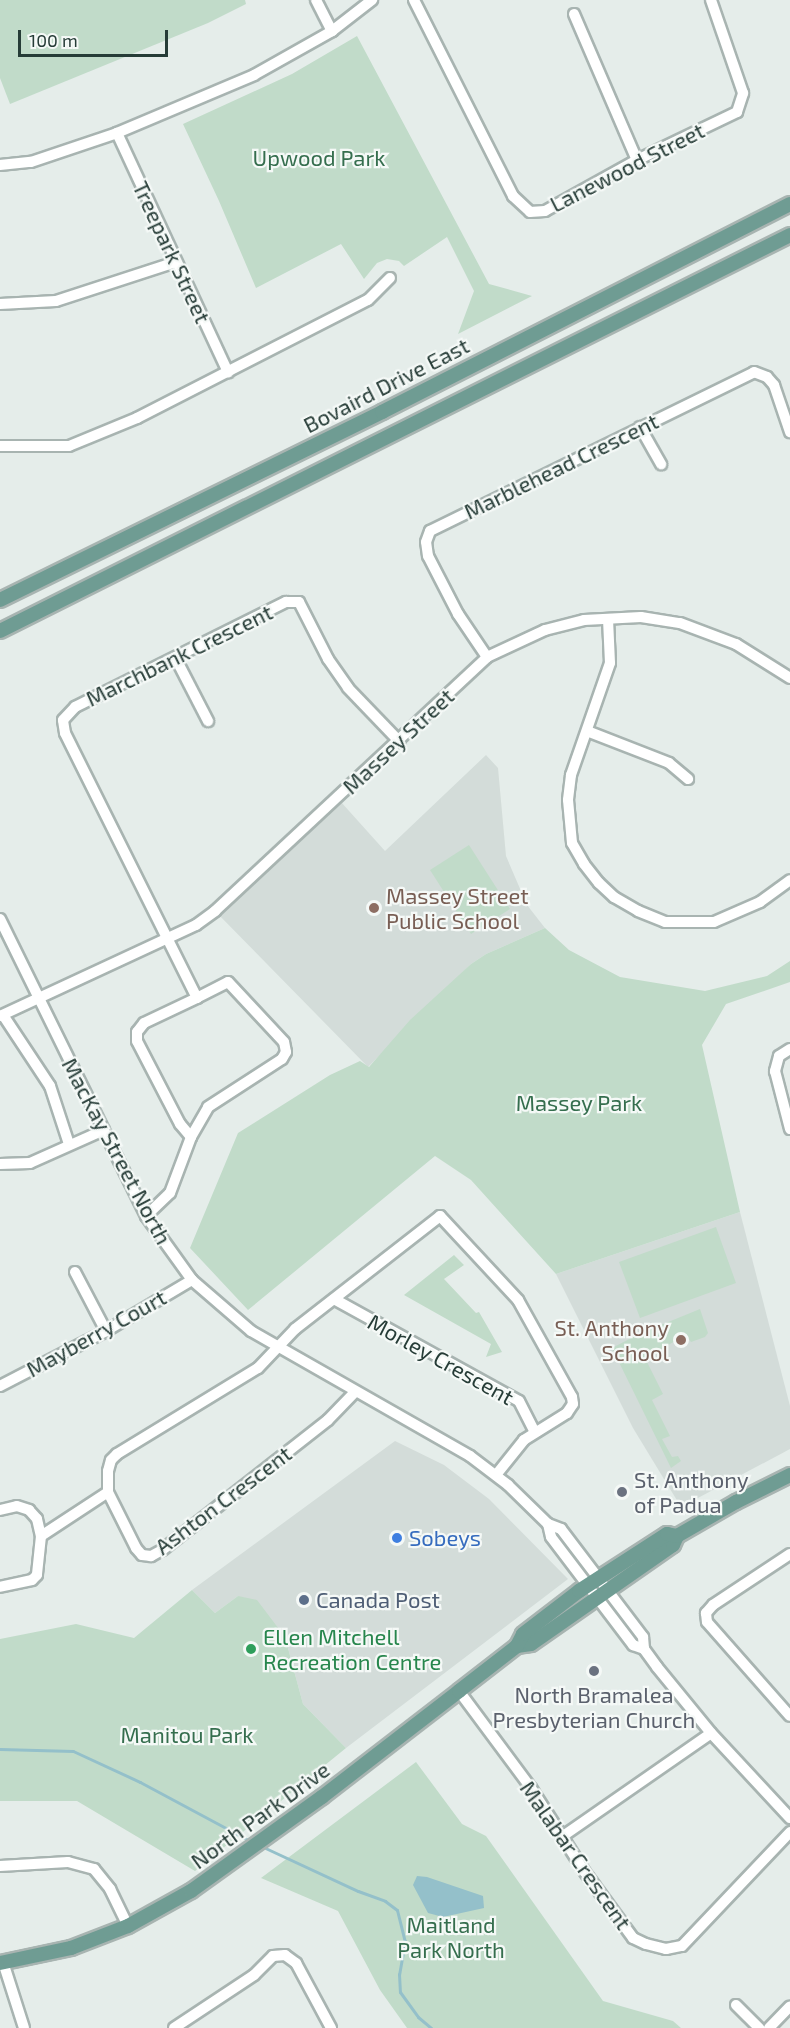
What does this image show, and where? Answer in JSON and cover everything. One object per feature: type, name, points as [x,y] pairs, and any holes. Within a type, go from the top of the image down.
[{"type":"main road","name":"Bovaird Drive East","points":[[0,600],[382,412],[790,204]]},
{"type":"main road","name":"Bovaird Drive East","points":[[0,631],[790,235]]},
{"type":"main road","name":"North Park Drive","points":[[2,1963],[70,1948],[128,1926],[191,1892],[459,1691],[517,1646],[523,1634],[593,1582],[667,1534],[677,1536],[736,1502],[790,1475]]},
{"type":"main road","name":"North Park Drive","points":[[517,1646],[531,1644],[674,1545],[677,1536]]},
{"type":"street","points":[[316,0],[332,31]]},
{"type":"street","points":[[0,165],[31,162],[117,133],[254,75],[332,31],[372,0]]},
{"type":"street","name":"Lanewood Street","points":[[414,0],[513,196],[530,212],[545,210],[637,160],[737,112],[743,93],[711,0]]},
{"type":"street","points":[[574,14],[637,160]]},
{"type":"street","name":"Treepark Street","points":[[117,133],[228,372]]},
{"type":"street","points":[[0,304],[56,301],[176,262]]},
{"type":"street","points":[[0,446],[7,448],[69,446],[137,418],[368,300],[390,278]]},
{"type":"street","name":"Marblehead Crescent","points":[[487,657],[458,614],[428,556],[426,542],[430,531],[754,372],[767,377],[774,385],[790,432]]},
{"type":"street","points":[[640,428],[661,464]]},
{"type":"street","name":"Marchbank Crescent","points":[[166,940],[65,733],[63,720],[75,707],[286,602],[298,602],[328,659],[348,688],[399,741]]},
{"type":"street","name":"Massey Street","points":[[1,1015],[40,1000],[196,925],[215,911],[487,657],[545,630],[584,620],[641,617],[680,623],[736,644],[790,677]]},
{"type":"street","points":[[608,619],[610,663],[571,775],[568,800],[572,843],[599,883],[614,897],[638,911],[665,922],[714,922],[759,902],[790,880]]},
{"type":"street","points":[[176,658],[208,721]]},
{"type":"street","points":[[587,731],[669,763],[688,778]]},
{"type":"street","name":"MacKay Street North","points":[[0,920],[146,1216],[192,1280],[228,1313],[277,1348],[448,1443],[496,1475],[548,1524],[561,1528],[633,1645],[644,1649],[711,1733],[790,1818]]},
{"type":"street","points":[[166,940],[196,998]]},
{"type":"street","points":[[146,1216],[170,1193],[191,1137],[208,1107],[282,1059],[286,1052],[284,1042],[228,982],[144,1023],[137,1032],[137,1041],[180,1124],[191,1137]]},
{"type":"street","points":[[1,1015],[50,1086],[69,1144]]},
{"type":"street","points":[[790,1049],[779,1056],[775,1071],[790,1128]]},
{"type":"street","points":[[0,1164],[30,1163],[104,1130]]},
{"type":"street","name":"Morley Crescent","points":[[277,1348],[295,1329],[440,1216],[518,1300],[572,1397],[573,1404],[567,1413],[535,1432],[515,1448],[496,1475]]},
{"type":"street","points":[[75,1272],[106,1331]]},
{"type":"street","name":"Mayberry Court","points":[[0,1386],[106,1331],[192,1280]]},
{"type":"street","name":"Morley Crescent","points":[[334,1299],[519,1401],[535,1432]]},
{"type":"street","points":[[41,1536],[108,1492],[108,1471],[117,1454],[258,1368],[277,1348]]},
{"type":"street","name":"Ashton Crescent","points":[[108,1492],[136,1548],[142,1555],[151,1556],[328,1420],[355,1392]]},
{"type":"street","points":[[0,1510],[8,1506],[29,1510],[37,1519],[41,1536],[37,1575],[32,1580],[0,1587]]},
{"type":"street","points":[[790,1554],[713,1605],[706,1613],[707,1622],[790,1716]]},
{"type":"street","name":"Malabar Crescent","points":[[459,1691],[633,1938],[666,1949],[682,1946],[790,1832]]},
{"type":"street","points":[[563,1836],[711,1733]]},
{"type":"street","points":[[0,1866],[68,1862],[94,1869],[110,1889],[128,1926]]},
{"type":"street","points":[[174,2028],[254,1975],[273,1956],[285,1955],[296,1963],[331,2028]]},
{"type":"street","points":[[2,1963],[24,2028]]},
{"type":"street","points":[[736,2005],[759,2028]]},
{"type":"street","points":[[769,2028],[790,2006]]},
{"type":"shaded area","name":"Massey Street Public School","points":[[486,755],[498,768],[506,856],[527,905],[545,928],[486,954],[471,964],[368,1067],[215,911],[341,802],[385,851]]},
{"type":"shaded area","name":"St. Anthony School","points":[[740,1212],[790,1406],[790,1449],[681,1507],[633,1428],[556,1274]]},
{"type":"shaded area","points":[[395,1441],[444,1465],[489,1499],[568,1579],[346,1748],[303,1704],[285,1637],[238,1596],[215,1613],[192,1590]]},
{"type":"green space","points":[[0,0],[245,0],[246,4],[208,23],[10,104],[0,78]]},
{"type":"green space","name":"Upwood Park","points":[[357,36],[489,284],[532,296],[458,334],[474,291],[447,237],[404,266],[399,261],[387,259],[377,263],[364,279],[341,244],[256,288],[183,124],[292,74]]},
{"type":"green space","points":[[469,845],[510,909],[471,934],[430,870]]},
{"type":"green space","name":"Massey Park","points":[[545,928],[569,950],[620,977],[705,991],[767,976],[790,961],[790,982],[726,1004],[702,1045],[740,1212],[556,1274],[471,1180],[435,1156],[248,1310],[190,1248],[238,1133],[330,1075],[360,1061],[369,1067],[410,1020],[471,964],[486,954]]},
{"type":"green space","points":[[716,1227],[736,1283],[640,1318],[619,1262]]},
{"type":"green space","points":[[454,1255],[464,1265],[444,1279],[476,1313],[479,1312],[502,1352],[486,1357],[491,1344],[404,1295]]},
{"type":"green space","points":[[700,1309],[708,1333],[705,1337],[691,1342],[686,1335],[645,1358],[663,1394],[652,1400],[670,1436],[662,1439],[672,1457],[678,1456],[681,1461],[671,1468],[612,1348],[639,1334]]},
{"type":"green space","name":"Manitou Park","points":[[192,1590],[215,1613],[238,1596],[257,1600],[285,1637],[303,1704],[346,1748],[195,1871],[77,1801],[0,1801],[0,1639],[76,1624],[134,1638]]},
{"type":"green space","name":"Maitland Park North","points":[[416,1762],[462,1824],[486,1836],[603,2001],[673,2021],[681,2028],[407,2028],[380,1990],[338,1911],[261,1878]]},
{"type":"water","points":[[417,1876],[427,1877],[483,1896],[484,1908],[443,1917],[428,1913],[413,1885]]},
{"type":"waterway","points":[[0,1749],[73,1751],[140,1782],[252,1842]]},
{"type":"waterway","points":[[261,1846],[358,1891],[385,1901],[397,1910],[405,1941],[399,1974],[400,1992],[418,2017],[431,2028]]},
{"type":"place","name":"Massey Street Public School","points":[[374,908]]},
{"type":"place","name":"St. Anthony School","points":[[681,1340]]},
{"type":"place","name":"St. Anthony of Padua","points":[[622,1492]]},
{"type":"place","name":"Sobeys","points":[[397,1538]]},
{"type":"place","name":"Canada Post","points":[[304,1600]]},
{"type":"place","name":"Ellen Mitchell Recreation Centre","points":[[251,1649]]},
{"type":"place","name":"North Bramalea Presbyterian Church","points":[[594,1671]]}]
